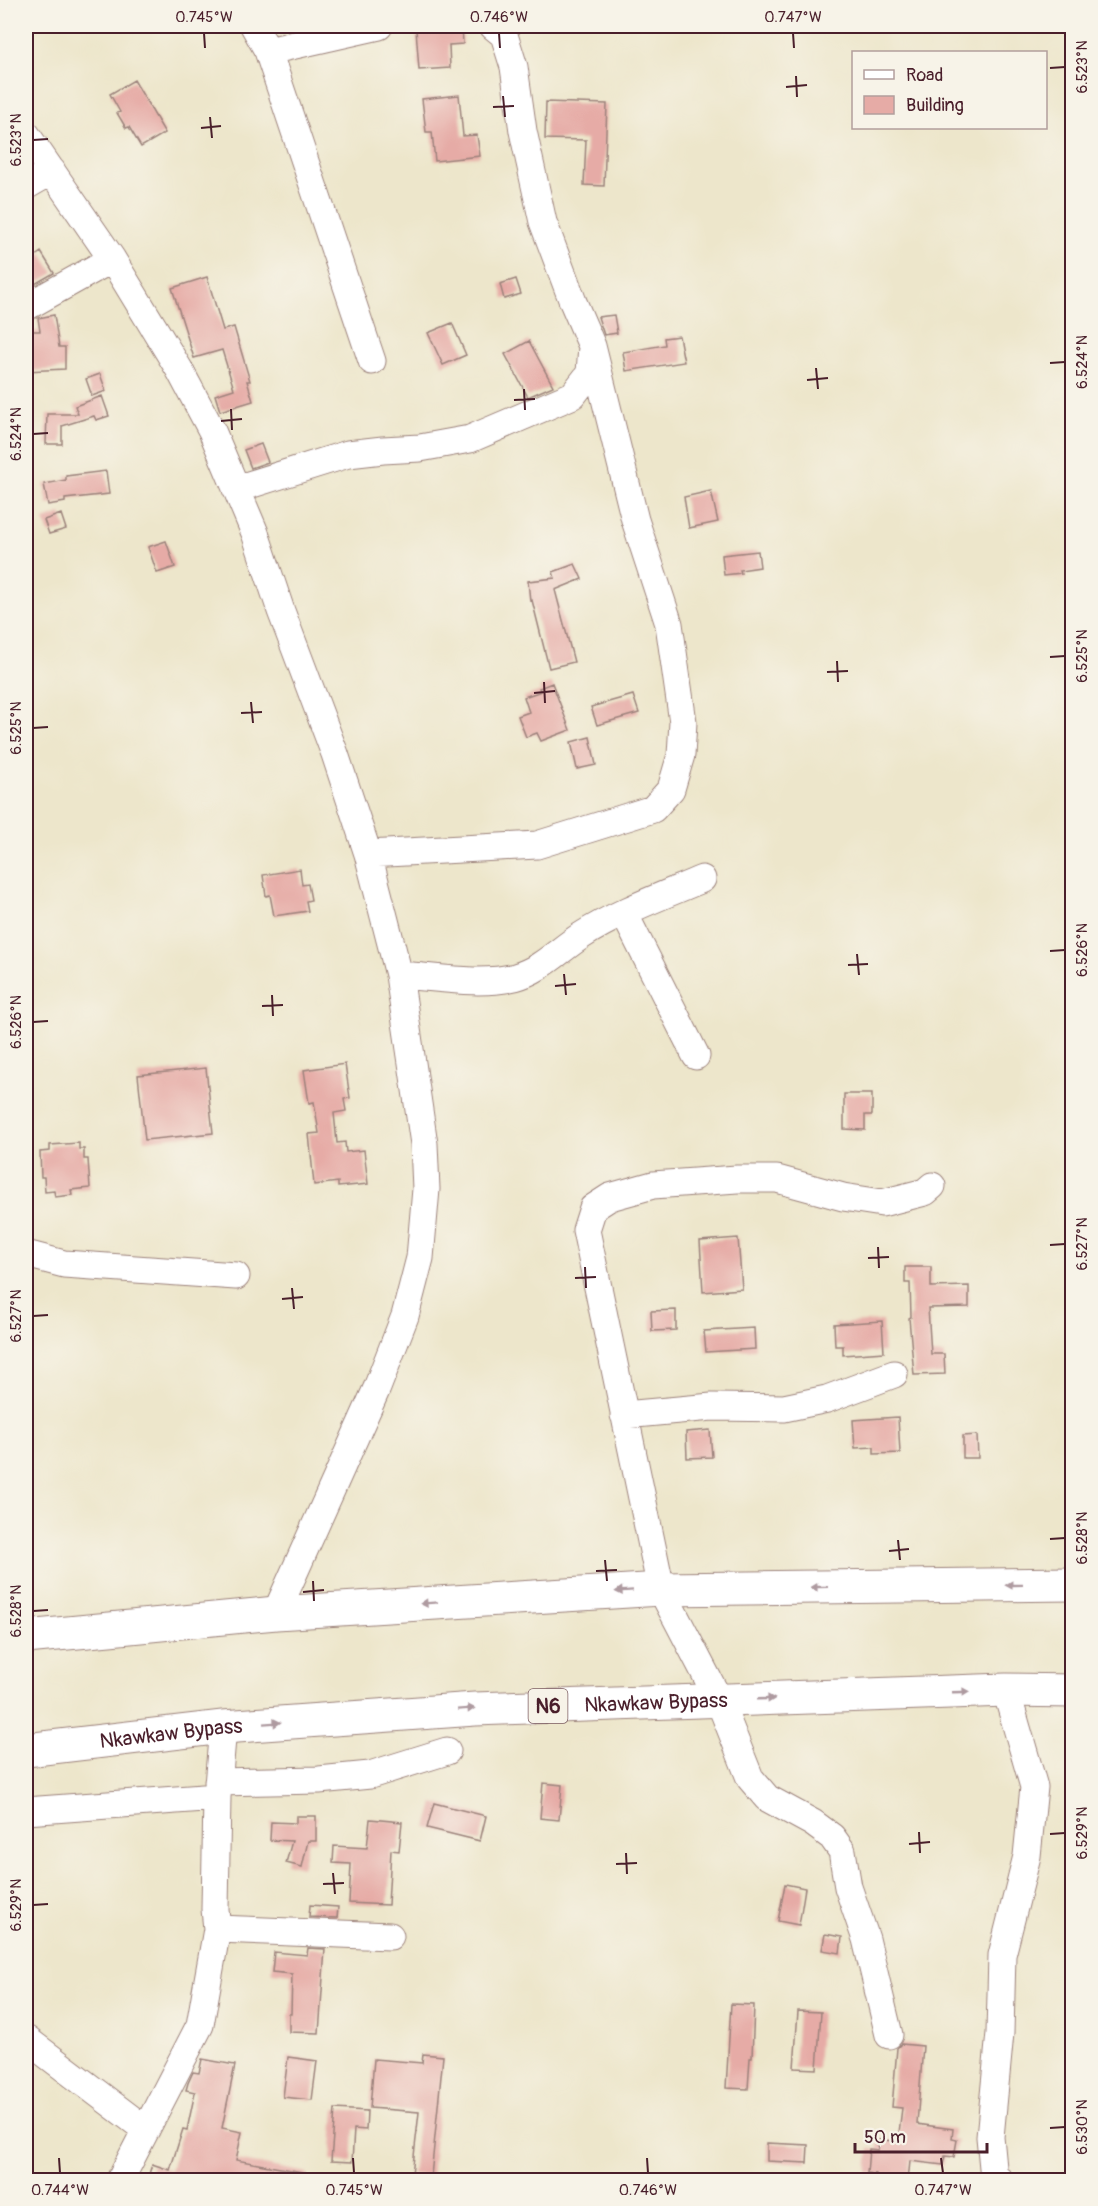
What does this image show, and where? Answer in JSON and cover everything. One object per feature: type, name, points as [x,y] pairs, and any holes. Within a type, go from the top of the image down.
[{"type":"highway","points":[[26,1637],[276,1613],[661,1589],[1072,1584]]},
{"type":"highway","name":"Nkawkaw Bypass","points":[[26,1750],[223,1727],[475,1708],[1006,1690],[1072,1691]]},
{"type":"street","points":[[254,26],[268,51],[372,361]]},
{"type":"street","points":[[268,51],[379,26]]},
{"type":"street","points":[[368,854],[537,845],[653,809],[671,789],[681,755],[683,722],[669,624],[634,520],[592,346],[543,222],[523,131],[514,66],[504,35],[493,26]]},
{"type":"street","points":[[26,134],[112,259],[179,369],[212,431],[255,533],[281,611],[335,754],[368,854],[399,975],[424,1144],[426,1189],[420,1258],[405,1316],[377,1388],[276,1613]]},
{"type":"street","points":[[26,186],[52,171]]},
{"type":"street","points":[[26,307],[112,259]]},
{"type":"street","points":[[236,489],[348,454],[420,448],[470,439],[573,395],[590,373],[592,346]]},
{"type":"street","points":[[399,975],[484,980],[515,977],[540,967],[582,936],[624,913],[702,879]]},
{"type":"street","points":[[624,913],[696,1056]]},
{"type":"street","points":[[889,2035],[866,1939],[848,1887],[842,1851],[832,1837],[813,1823],[766,1798],[750,1778],[718,1700],[661,1589],[586,1230],[593,1208],[610,1197],[653,1185],[737,1179],[777,1179],[843,1197],[882,1203],[926,1192],[932,1186]]},
{"type":"street","points":[[26,1254],[64,1264],[236,1276]]},
{"type":"street","points":[[624,1415],[712,1407],[784,1408],[827,1399],[894,1374]]},
{"type":"street","points":[[999,2181],[994,2178],[990,2137],[1000,2033],[1002,1955],[1027,1856],[1034,1787],[1006,1690]]},
{"type":"street","points":[[120,2181],[200,2025],[217,1929],[215,1910],[218,1790],[223,1727]]},
{"type":"street","points":[[26,1811],[370,1775],[447,1750]]},
{"type":"street","points":[[217,1929],[390,1936]]},
{"type":"street","points":[[26,2039],[146,2130]]},
{"type":"building","points":[[462,26],[463,44],[449,45],[450,68],[419,70],[416,29]]},
{"type":"building","points":[[134,80],[165,133],[141,147],[117,113],[120,112],[110,94]]},
{"type":"building","points":[[459,95],[463,136],[477,135],[480,156],[435,161],[432,132],[426,132],[422,99]]},
{"type":"building","points":[[546,102],[607,104],[604,186],[584,185],[586,140],[545,139]]},
{"type":"building","points":[[41,252],[54,273],[26,289],[26,277],[33,272],[27,262]]},
{"type":"building","points":[[207,277],[223,330],[234,327],[250,381],[247,381],[253,401],[220,411],[215,395],[234,389],[222,350],[194,358],[172,288]]},
{"type":"building","points":[[516,279],[521,294],[504,299],[500,284]]},
{"type":"building","points":[[54,315],[59,347],[65,347],[65,369],[26,371],[26,331],[40,331],[38,318]]},
{"type":"building","points":[[614,315],[617,333],[604,335],[598,317]]},
{"type":"building","points":[[452,323],[466,355],[443,365],[428,333]]},
{"type":"building","points":[[679,336],[684,362],[626,371],[623,352],[665,345],[664,338]]},
{"type":"building","points":[[529,341],[553,386],[528,397],[505,354]]},
{"type":"building","points":[[100,374],[106,391],[92,396],[86,379]]},
{"type":"building","points":[[102,396],[109,416],[96,420],[94,416],[62,426],[62,444],[46,444],[47,414],[78,414],[75,406]]},
{"type":"building","points":[[261,444],[268,462],[251,468],[244,450]]},
{"type":"building","points":[[106,471],[109,494],[65,499],[65,502],[48,505],[44,484],[66,480],[66,476]]},
{"type":"building","points":[[711,491],[718,522],[689,528],[684,497]]},
{"type":"building","points":[[61,514],[66,529],[49,534],[44,520]]},
{"type":"building","points":[[166,541],[175,567],[157,573],[148,547]]},
{"type":"building","points":[[758,551],[760,567],[724,575],[722,555]]},
{"type":"building","points":[[575,564],[582,579],[555,590],[574,662],[549,668],[532,600],[530,601],[528,581],[555,578],[553,572]]},
{"type":"building","points":[[552,683],[570,730],[541,741],[537,733],[526,737],[518,716],[529,712],[524,697],[541,691],[539,688]]},
{"type":"building","points":[[633,695],[639,713],[597,725],[591,707]]},
{"type":"building","points":[[590,737],[596,765],[577,769],[571,742]]},
{"type":"building","points":[[300,869],[302,885],[308,884],[311,900],[306,901],[308,911],[274,916],[270,895],[266,896],[263,875]]},
{"type":"building","points":[[345,1064],[350,1098],[344,1099],[346,1111],[334,1113],[337,1143],[345,1142],[346,1152],[364,1150],[368,1184],[338,1187],[338,1182],[314,1185],[309,1134],[319,1133],[314,1102],[309,1103],[304,1070]]},
{"type":"building","points":[[206,1068],[213,1133],[145,1140],[138,1075]]},
{"type":"building","points":[[844,1094],[872,1094],[872,1115],[865,1115],[865,1130],[844,1129]]},
{"type":"building","points":[[79,1143],[79,1149],[84,1149],[84,1159],[88,1159],[90,1188],[71,1190],[72,1195],[55,1197],[54,1191],[45,1192],[44,1177],[41,1177],[40,1152],[50,1151],[50,1145]]},
{"type":"building","points":[[738,1238],[742,1289],[703,1292],[700,1241]]},
{"type":"building","points":[[905,1267],[931,1267],[931,1287],[969,1286],[969,1307],[928,1308],[931,1354],[944,1354],[945,1374],[914,1375],[909,1318],[911,1317],[910,1283],[905,1283]]},
{"type":"building","points":[[676,1310],[676,1330],[652,1331],[651,1311]]},
{"type":"building","points":[[882,1321],[884,1352],[843,1355],[843,1346],[835,1346],[834,1324]]},
{"type":"building","points":[[754,1328],[755,1349],[706,1352],[704,1331]]},
{"type":"building","points":[[898,1417],[900,1453],[874,1454],[874,1447],[855,1448],[853,1420]]},
{"type":"building","points":[[710,1430],[712,1457],[687,1458],[686,1432]]},
{"type":"building","points":[[977,1435],[978,1458],[963,1458],[963,1436]]},
{"type":"building","points":[[543,1783],[562,1785],[559,1820],[540,1818]]},
{"type":"building","points":[[434,1803],[486,1816],[480,1841],[427,1828]]},
{"type":"building","points":[[296,1816],[316,1816],[316,1841],[308,1841],[302,1867],[286,1863],[292,1841],[270,1840],[271,1822],[296,1823]]},
{"type":"building","points":[[370,1819],[402,1822],[399,1851],[391,1850],[388,1905],[349,1903],[351,1864],[333,1863],[334,1846],[367,1848]]},
{"type":"building","points":[[785,1884],[805,1888],[799,1925],[778,1921]]},
{"type":"building","points":[[310,1905],[338,1907],[337,1918],[309,1917]]},
{"type":"building","points":[[825,1934],[842,1937],[840,1953],[822,1950]]},
{"type":"building","points":[[308,1948],[325,1949],[319,2033],[289,2032],[292,1974],[272,1972],[274,1952],[307,1955]]},
{"type":"building","points":[[731,2004],[754,2005],[748,2089],[726,2088]]},
{"type":"building","points":[[798,2011],[821,2012],[817,2069],[794,2068]]},
{"type":"building","points":[[901,2044],[923,2046],[917,2124],[953,2129],[952,2139],[957,2140],[954,2157],[945,2156],[943,2165],[910,2161],[908,2181],[876,2181],[876,2174],[867,2173],[869,2149],[878,2150],[879,2140],[898,2141],[902,2108],[892,2107],[897,2048]]},
{"type":"building","points":[[423,2054],[443,2056],[431,2176],[412,2174],[419,2112],[370,2108],[374,2059],[422,2063]]},
{"type":"building","points":[[288,2057],[317,2061],[312,2100],[283,2097]]},
{"type":"building","points":[[202,2059],[235,2065],[222,2128],[242,2132],[236,2160],[307,2173],[307,2181],[147,2181],[152,2164],[170,2170],[183,2129],[187,2130],[195,2092],[186,2090],[188,2083],[193,2072],[199,2073]]},
{"type":"building","points":[[335,2109],[367,2111],[366,2130],[354,2129],[352,2162],[331,2161]]},
{"type":"building","points":[[767,2143],[808,2145],[807,2163],[767,2161]]}]
